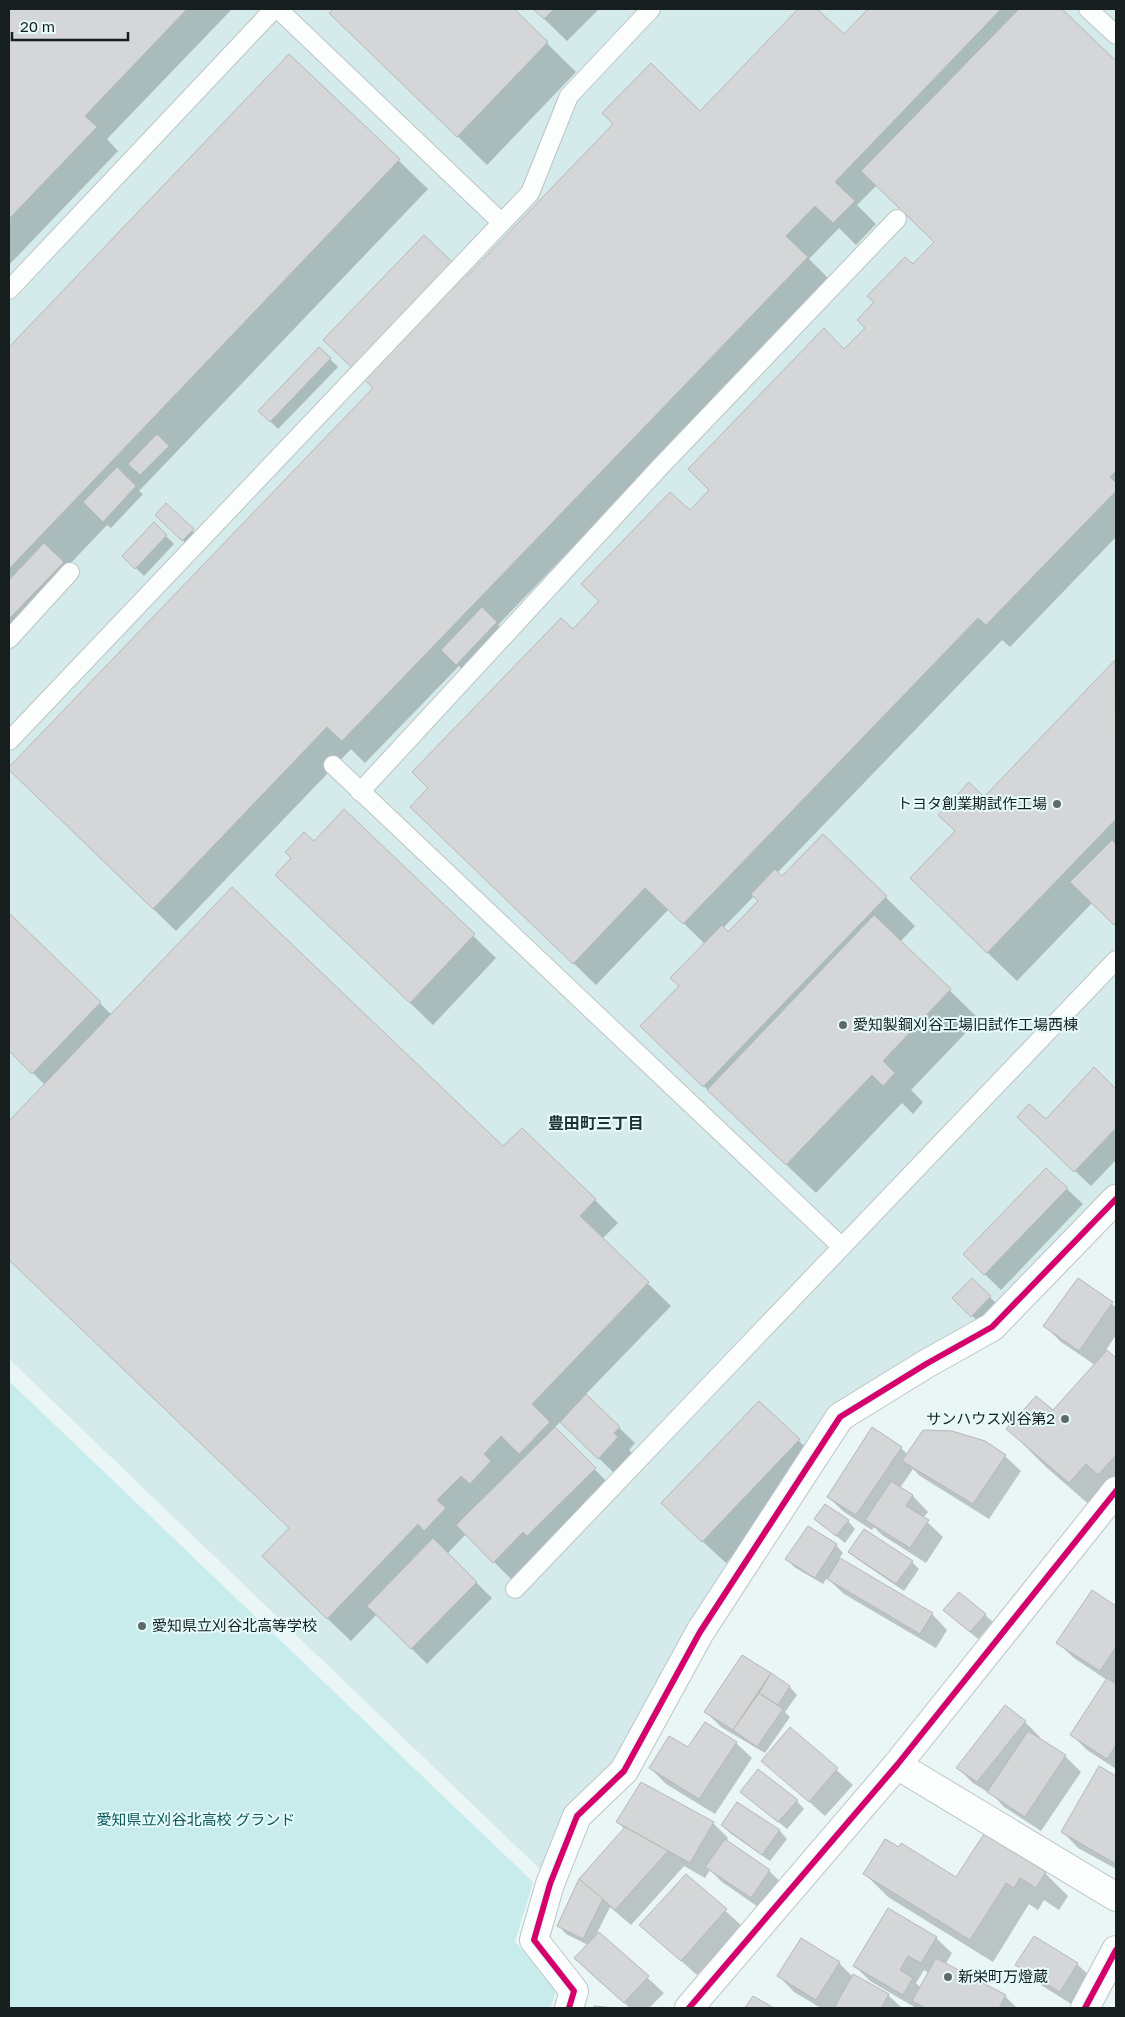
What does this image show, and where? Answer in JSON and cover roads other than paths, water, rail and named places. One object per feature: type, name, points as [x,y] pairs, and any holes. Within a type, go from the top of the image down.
[{"type":"street","points":[[569,2008],[574,1991],[534,1940],[550,1884],[577,1816],[624,1770],[700,1632],[840,1418],[926,1364],[992,1327],[1116,1199]]},
{"type":"street","points":[[690,2008],[896,1765],[1116,1491]]},
{"type":"street","points":[[896,1765],[1116,1897]]},
{"type":"street","points":[[1085,2008],[1116,1950]]},
{"type":"lane","points":[[9,290],[274,9]]},
{"type":"lane","points":[[278,9],[501,222]]},
{"type":"lane","points":[[9,741],[530,193],[569,96],[651,9]]},
{"type":"lane","points":[[1088,9],[1116,35]]},
{"type":"lane","points":[[360,792],[660,466],[897,219]]},
{"type":"lane","points":[[9,639],[70,572]]},
{"type":"lane","points":[[333,765],[842,1247]]},
{"type":"lane","points":[[515,1590],[1116,960]]},
{"type":"place","name":"トヨタ創業期試作工場","points":[[1057,804]]},
{"type":"place","name":"愛知製鋼刈谷工場旧試作工場西棟","points":[[843,1025]]},
{"type":"place","name":"サンハウス刈谷第2","points":[[1065,1419]]},
{"type":"place","name":"愛知県立刈谷北高等学校","points":[[142,1626]]},
{"type":"place","name":"新栄町万燈蔵","points":[[948,1977]]},
{"type":"district","name":"豊田町三丁目","points":[[596,1123]]},
{"type":"park label","name":"愛知県立刈谷北高校 グランド","points":[[196,1820]]}]
